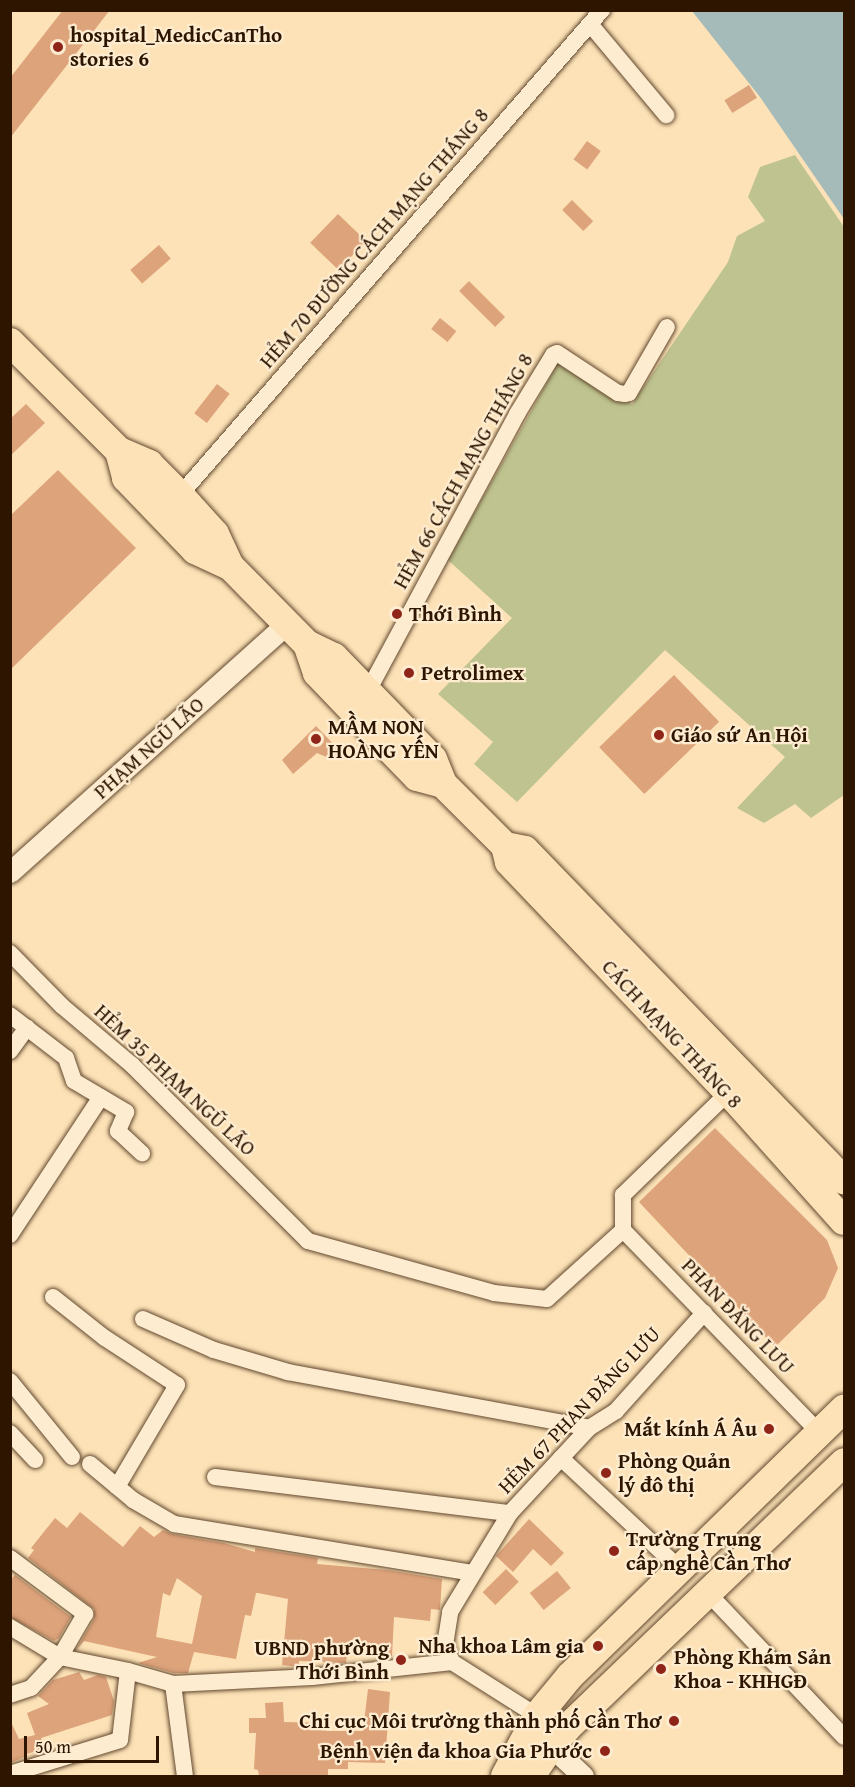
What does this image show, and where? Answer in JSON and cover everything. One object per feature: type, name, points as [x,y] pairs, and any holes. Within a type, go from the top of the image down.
[{"type":"highway","name":"CÁCH MẠNG THÁNG 8","points":[[10,342],[119,451],[149,464],[215,534],[230,566],[297,633],[334,657],[433,759],[443,784],[505,846],[509,862],[728,1093],[844,1221]]},
{"type":"highway","name":"CÁCH MẠNG THÁNG 8","points":[[119,451],[126,478],[179,534],[195,550],[230,566]]},
{"type":"highway","name":"CÁCH MẠNG THÁNG 8","points":[[297,633],[317,672],[417,777],[443,784]]},
{"type":"highway","name":"CÁCH MẠNG THÁNG 8","points":[[505,846],[525,850],[844,1180]]},
{"type":"highway","points":[[505,1776],[537,1716],[570,1676],[844,1409]]},
{"type":"highway","points":[[531,1776],[551,1746],[844,1462]]},
{"type":"street","points":[[593,16],[666,115]]},
{"type":"street","name":"HẺM 70 ĐƯỜNG CÁCH MẠNG THÁNG 8","points":[[180,495],[593,16]]},
{"type":"street","name":"HẺM 66 CÁCH MẠNG THÁNG 8","points":[[368,691],[517,414],[553,355],[558,353],[618,393],[630,393],[667,327]]},
{"type":"street","name":"PHẠM NGŨ LÃO","points":[[10,872],[297,633]]},
{"type":"street","name":"HẺM 35 PHẠM NGŨ LÃO","points":[[10,953],[62,1005],[132,1065],[308,1241],[494,1293],[547,1299],[593,1260],[623,1230]]},
{"type":"street","points":[[10,1014],[66,1058],[74,1081],[126,1112],[118,1131],[142,1153]]},
{"type":"street","points":[[10,1052],[27,1028]]},
{"type":"street","points":[[623,1230],[623,1195],[728,1093]]},
{"type":"street","points":[[10,1235],[101,1097]]},
{"type":"street","name":"PHAN ĐĂNG LƯU","points":[[623,1230],[820,1433]]},
{"type":"street","points":[[53,1297],[105,1338],[177,1384],[117,1487]]},
{"type":"street","name":"HẺM 67 PHAN ĐĂNG LƯU","points":[[452,1662],[445,1646],[450,1612],[510,1513],[589,1428],[616,1411],[704,1313]]},
{"type":"street","points":[[143,1319],[214,1350],[288,1372],[589,1428]]},
{"type":"street","points":[[10,1381],[72,1457]]},
{"type":"street","points":[[10,1432],[36,1460]]},
{"type":"street","points":[[561,1458],[680,1569]]},
{"type":"street","points":[[90,1464],[117,1487],[174,1524],[472,1573]]},
{"type":"street","points":[[215,1477],[510,1513]]},
{"type":"street","points":[[10,1558],[85,1614],[60,1658],[31,1688],[10,1695]]},
{"type":"street","points":[[708,1593],[844,1737]]},
{"type":"street","points":[[10,1627],[60,1658],[128,1671],[173,1684],[312,1677],[452,1662],[537,1716],[551,1746],[583,1776]]},
{"type":"street","points":[[10,1774],[120,1740],[128,1671]]},
{"type":"street","points":[[173,1684],[185,1776]]},
{"type":"green space","points":[[795,155],[844,227],[844,795],[811,818],[795,804],[764,823],[737,808],[785,757],[665,650],[517,802],[474,764],[493,742],[438,694],[512,618],[448,560],[558,363],[632,404],[728,262],[737,236],[765,221],[748,197],[760,167]]},
{"type":"water","points":[[692,11],[844,11],[844,219],[760,97]]},
{"type":"building","name":"hospital_MedicCanTho stories 6","points":[[63,10],[110,10],[10,138],[10,78]]},
{"type":"building","points":[[749,85],[757,98],[732,113],[724,100]]},
{"type":"building","points":[[587,141],[601,151],[587,170],[573,160]]},
{"type":"building","points":[[572,200],[593,221],[583,231],[562,210]]},
{"type":"building","points":[[338,214],[366,241],[338,270],[310,243]]},
{"type":"building","points":[[159,245],[171,259],[142,284],[130,270]]},
{"type":"building","points":[[469,281],[505,317],[495,327],[459,291]]},
{"type":"building","points":[[440,318],[456,331],[448,342],[431,329]]},
{"type":"building","points":[[217,384],[230,394],[207,423],[194,413]]},
{"type":"building","points":[[26,404],[45,423],[10,456],[10,419]]},
{"type":"building","points":[[58,470],[136,548],[10,670],[10,516]]},
{"type":"building","name":"Giáo sứ An Hội","points":[[674,675],[719,722],[644,794],[599,747]]},
{"type":"building","name":"MẦM NON HOÀNG YẾN","points":[[316,726],[341,752],[333,760],[317,753],[293,774],[282,760]]},
{"type":"building","points":[[715,1128],[827,1240],[838,1268],[825,1298],[775,1347],[639,1202]]},
{"type":"building","points":[[80,1512],[123,1547],[140,1526],[154,1537],[163,1530],[255,1552],[255,1548],[318,1558],[317,1564],[387,1570],[442,1579],[440,1610],[431,1609],[430,1621],[394,1617],[392,1656],[347,1654],[346,1663],[299,1661],[299,1667],[282,1665],[288,1599],[256,1593],[251,1616],[245,1615],[236,1659],[194,1652],[188,1673],[174,1673],[138,1663],[157,1657],[84,1641],[76,1650],[94,1619],[94,1609],[28,1558],[34,1550],[31,1548],[55,1518],[67,1528]],"holes":[[[177,1578],[202,1596],[192,1644],[156,1637],[163,1593],[170,1596]]]},
{"type":"building","points":[[529,1519],[564,1553],[551,1566],[533,1549],[513,1572],[496,1556]]},
{"type":"building","points":[[506,1569],[519,1582],[495,1605],[483,1592]]},
{"type":"building","points":[[557,1571],[571,1588],[544,1610],[530,1593]]},
{"type":"building","points":[[15,1575],[71,1617],[59,1638],[54,1641],[10,1617],[10,1580]]},
{"type":"building","points":[[79,1672],[84,1680],[98,1675],[106,1677],[114,1701],[112,1715],[41,1738],[44,1749],[26,1754],[27,1756],[10,1763],[10,1720],[19,1739],[35,1735],[27,1713],[49,1704],[38,1696],[53,1680]]},
{"type":"building","points":[[368,1689],[390,1692],[385,1763],[348,1762],[348,1769],[328,1769],[328,1776],[259,1776],[258,1770],[254,1769],[256,1733],[249,1733],[249,1718],[266,1718],[265,1703],[283,1702],[284,1722],[326,1723],[326,1731],[363,1731]]},
{"type":"place","name":"hospital_MedicCanTho stories 6","points":[[58,47]]},
{"type":"place","name":"Thới Bình","points":[[397,614]]},
{"type":"place","name":"Petrolimex","points":[[409,673]]},
{"type":"place","name":"Giáo sứ An Hội","points":[[659,735]]},
{"type":"place","name":"MẦM NON HOÀNG YẾN","points":[[316,739]]},
{"type":"place","name":"Mắt kính Á Âu","points":[[769,1429]]},
{"type":"place","name":"Phòng Quản lý đô thị","points":[[606,1473]]},
{"type":"place","name":"Trường Trung cấp nghề Cần Thơ","points":[[614,1551]]},
{"type":"place","name":"Nha khoa Lâm gia","points":[[598,1646]]},
{"type":"place","name":"UBND phường Thới Bình","points":[[401,1660]]},
{"type":"place","name":"Phòng Khám Sản Khoa - KHHGĐ","points":[[661,1669]]},
{"type":"place","name":"Chi cục Môi trường thành phố Cần Thơ","points":[[674,1721]]},
{"type":"place","name":"Bệnh viện đa khoa Gia Phước","points":[[605,1751]]}]
